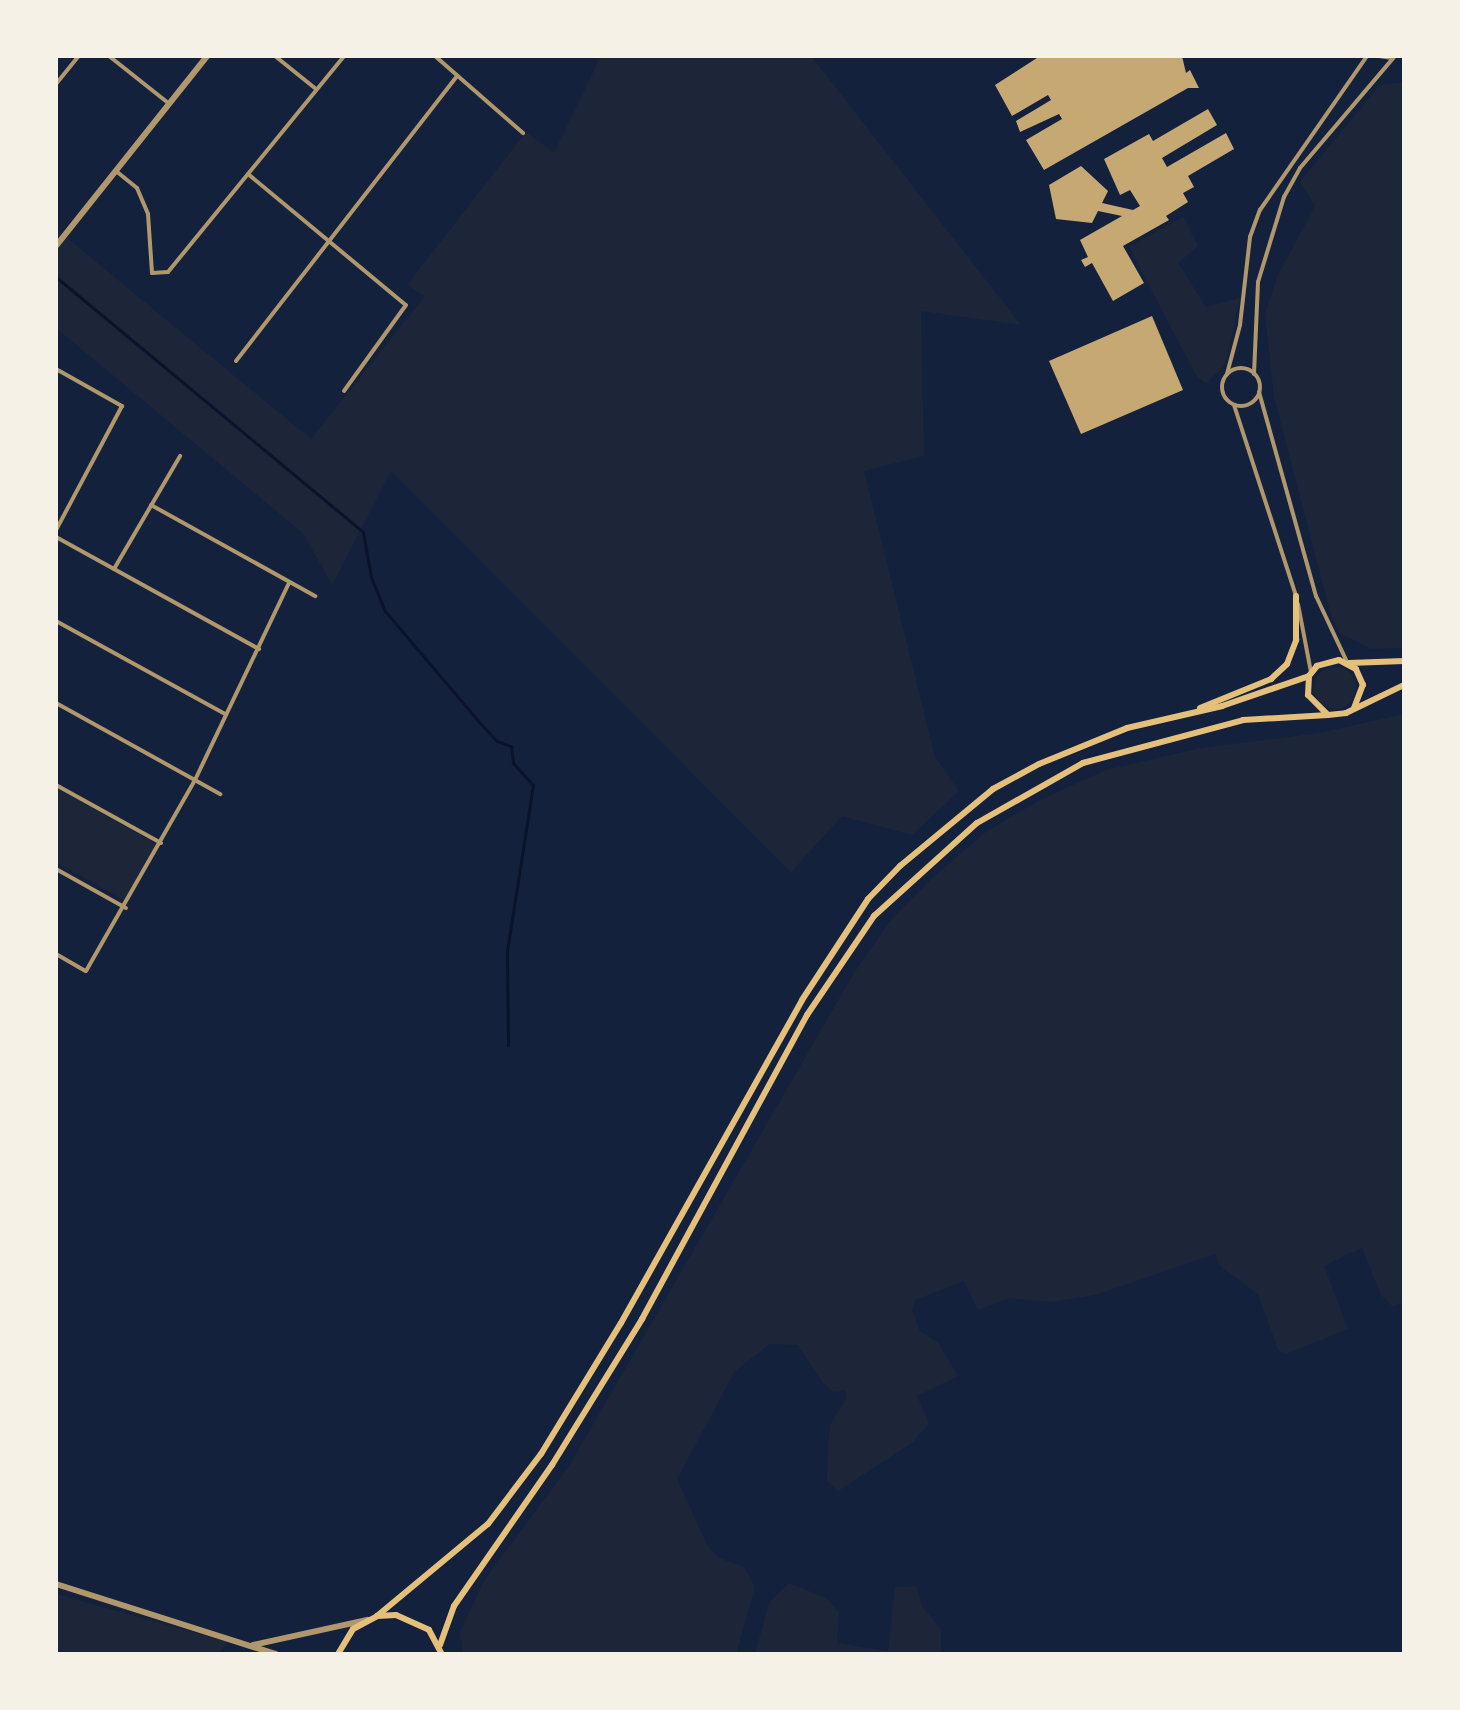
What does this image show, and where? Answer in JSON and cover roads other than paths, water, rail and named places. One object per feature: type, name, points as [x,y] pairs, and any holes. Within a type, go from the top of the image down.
[{"type":"main road","points":[[1186,714],[1271,679],[1287,664],[1296,640],[1296,596]]},
{"type":"main road","points":[[338,1654],[353,1629],[377,1616],[488,1524],[541,1454],[621,1323],[802,1000],[868,899],[911,856],[993,789],[1067,751],[1127,728],[1186,714],[1310,674],[1323,662],[1404,661]]},
{"type":"main road","points":[[1348,663],[1363,685],[1354,708]]},
{"type":"main road","points":[[1310,674],[1312,704],[1328,715]]},
{"type":"main road","points":[[442,1654],[440,1645],[454,1606],[552,1465],[642,1319],[807,1015],[874,916],[977,823],[1083,763],[1243,720],[1328,715],[1354,708],[1404,685]]},
{"type":"main road","points":[[377,1616],[414,1620],[440,1645]]},
{"type":"street","points":[[56,84],[79,56]]},
{"type":"street","points":[[109,56],[167,102]]},
{"type":"street","points":[[56,246],[167,102],[207,56]]},
{"type":"street","points":[[275,56],[316,89]]},
{"type":"street","points":[[116,171],[137,188],[148,214],[152,273],[159,276],[174,266],[344,56]]},
{"type":"street","points":[[435,56],[523,133]]},
{"type":"street","points":[[1310,674],[1296,596],[1234,405],[1223,393],[1240,325],[1250,237],[1260,210],[1367,56]]},
{"type":"street","points":[[1379,56],[1395,57]]},
{"type":"street","points":[[1348,663],[1316,596],[1254,374],[1258,282],[1284,197],[1300,168],[1395,57]]},
{"type":"street","points":[[236,361],[457,76]]},
{"type":"street","points":[[248,174],[406,305],[344,391]]},
{"type":"street","points":[[1227,374],[1244,368],[1254,374]]},
{"type":"street","points":[[56,369],[122,406],[56,530]]},
{"type":"street","points":[[1234,405],[1249,404],[1259,392]]},
{"type":"street","points":[[114,569],[180,456]]},
{"type":"street","points":[[151,505],[315,596]]},
{"type":"street","points":[[56,537],[259,649]]},
{"type":"street","points":[[56,954],[86,971],[126,908],[195,780],[289,583]]},
{"type":"street","points":[[56,621],[225,714]]},
{"type":"street","points":[[56,703],[220,794]]},
{"type":"street","points":[[56,785],[161,843]]},
{"type":"street","points":[[56,869],[126,908]]},
{"type":"street","points":[[56,1584],[276,1654]]},
{"type":"street","points":[[253,1645],[367,1620]]},
{"type":"waterway","points":[[56,277],[363,532],[371,577],[385,611],[479,722],[497,741],[511,746],[513,763],[533,785],[507,951],[508,1045]]}]
